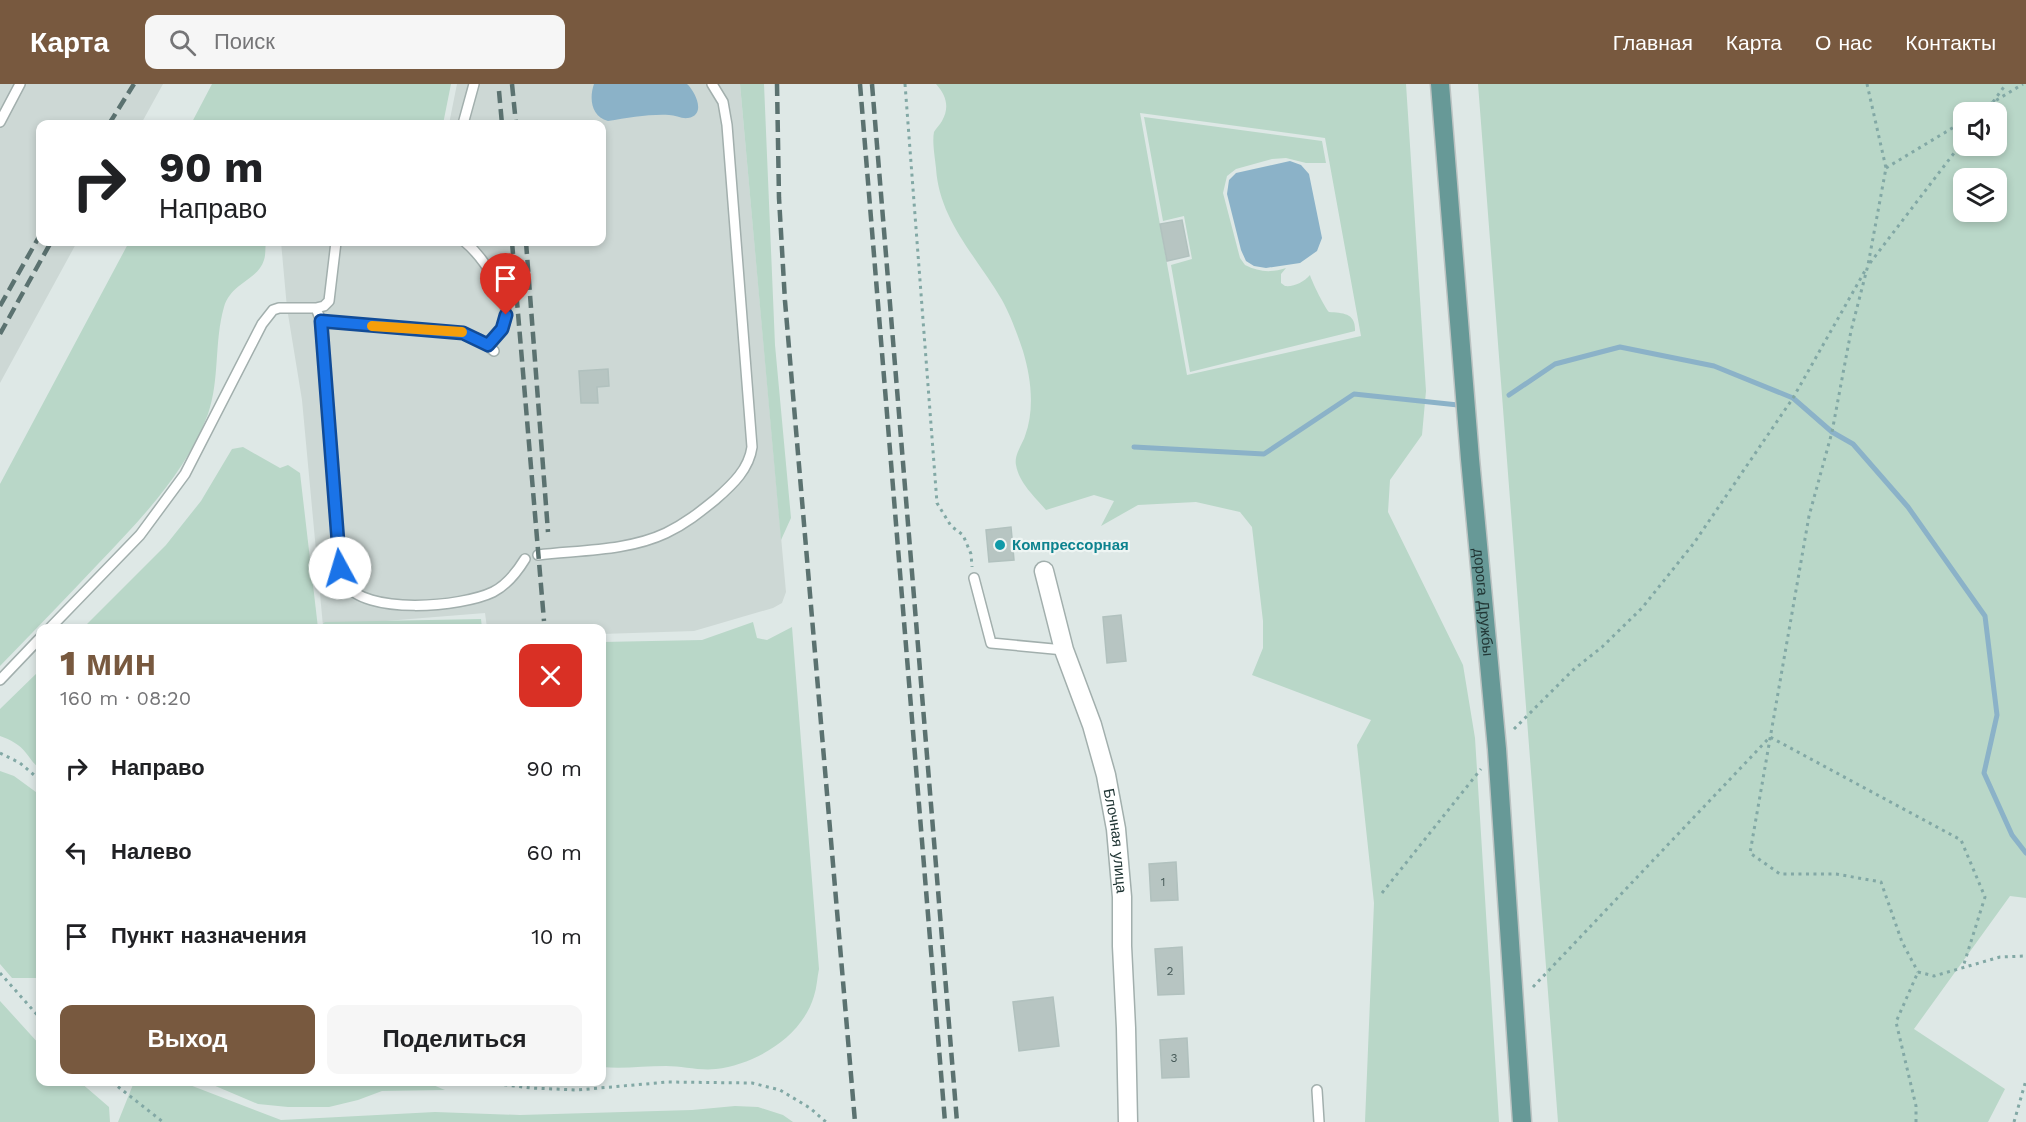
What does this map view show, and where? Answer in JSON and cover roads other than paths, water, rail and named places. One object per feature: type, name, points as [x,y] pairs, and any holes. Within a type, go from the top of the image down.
[{"type":"main road","name":"дорога Дружбы","points":[[1440,84],[1470,459],[1497,749],[1522,1122]]},
{"type":"street","name":"Блочная улица","points":[[1044,571],[1064,650],[1078,683],[1106,775],[1116,829],[1122,897],[1128,1122]]},
{"type":"lane","points":[[0,122],[20,84]]},
{"type":"lane","points":[[464,120],[474,84]]},
{"type":"lane","points":[[538,555],[628,544],[663,535],[697,515],[723,493],[745,468],[750,457],[751,435],[727,125],[723,102],[712,84]]},
{"type":"lane","points":[[54,624],[140,535],[185,474],[267,316],[279,308],[316,308],[324,306],[329,301],[336,246]]},
{"type":"lane","points":[[321,321],[463,333],[491,348],[505,321],[504,306],[490,271],[470,246]]},
{"type":"lane","points":[[316,308],[321,321],[338,555],[343,580],[348,587],[367,600],[403,606],[465,600],[492,592],[500,587],[509,580],[525,560]]},
{"type":"lane","points":[[974,578],[991,643],[1064,650]]},
{"type":"lane","points":[[0,680],[36,642]]},
{"type":"lane","points":[[1317,1090],[1319,1122]]},
{"type":"water","points":[[594,84],[687,84],[696,97],[698,108],[694,116],[688,118],[654,115],[608,121],[598,116],[593,106]]},
{"type":"water","points":[[1290,161],[1301,165],[1309,174],[1322,238],[1317,251],[1300,263],[1266,268],[1254,266],[1246,261],[1241,250],[1227,194],[1229,180],[1236,173]]},
{"type":"waterway","points":[[1509,395],[1555,364],[1620,347],[1714,366],[1793,398],[1832,432],[1853,444],[1908,507],[1985,616],[1997,715],[1984,773],[2012,835],[2026,853]]},
{"type":"waterway","points":[[1134,447],[1264,454],[1354,394],[1458,405]]},
{"type":"railway","points":[[112,120],[134,84]]},
{"type":"railway","points":[[512,84],[516,120]]},
{"type":"railway","points":[[777,84],[779,198],[785,301],[855,1122]]},
{"type":"railway","points":[[860,84],[945,1122]]},
{"type":"railway","points":[[872,84],[957,1122]]},
{"type":"railway","points":[[499,91],[502,120]]},
{"type":"railway","points":[[0,306],[36,242]]},
{"type":"railway","points":[[0,334],[49,246]]},
{"type":"railway","points":[[512,246],[544,621]]},
{"type":"railway","points":[[526,246],[548,532]]},
{"type":"place","name":"Компрессорная","points":[[1000,545]]}]
